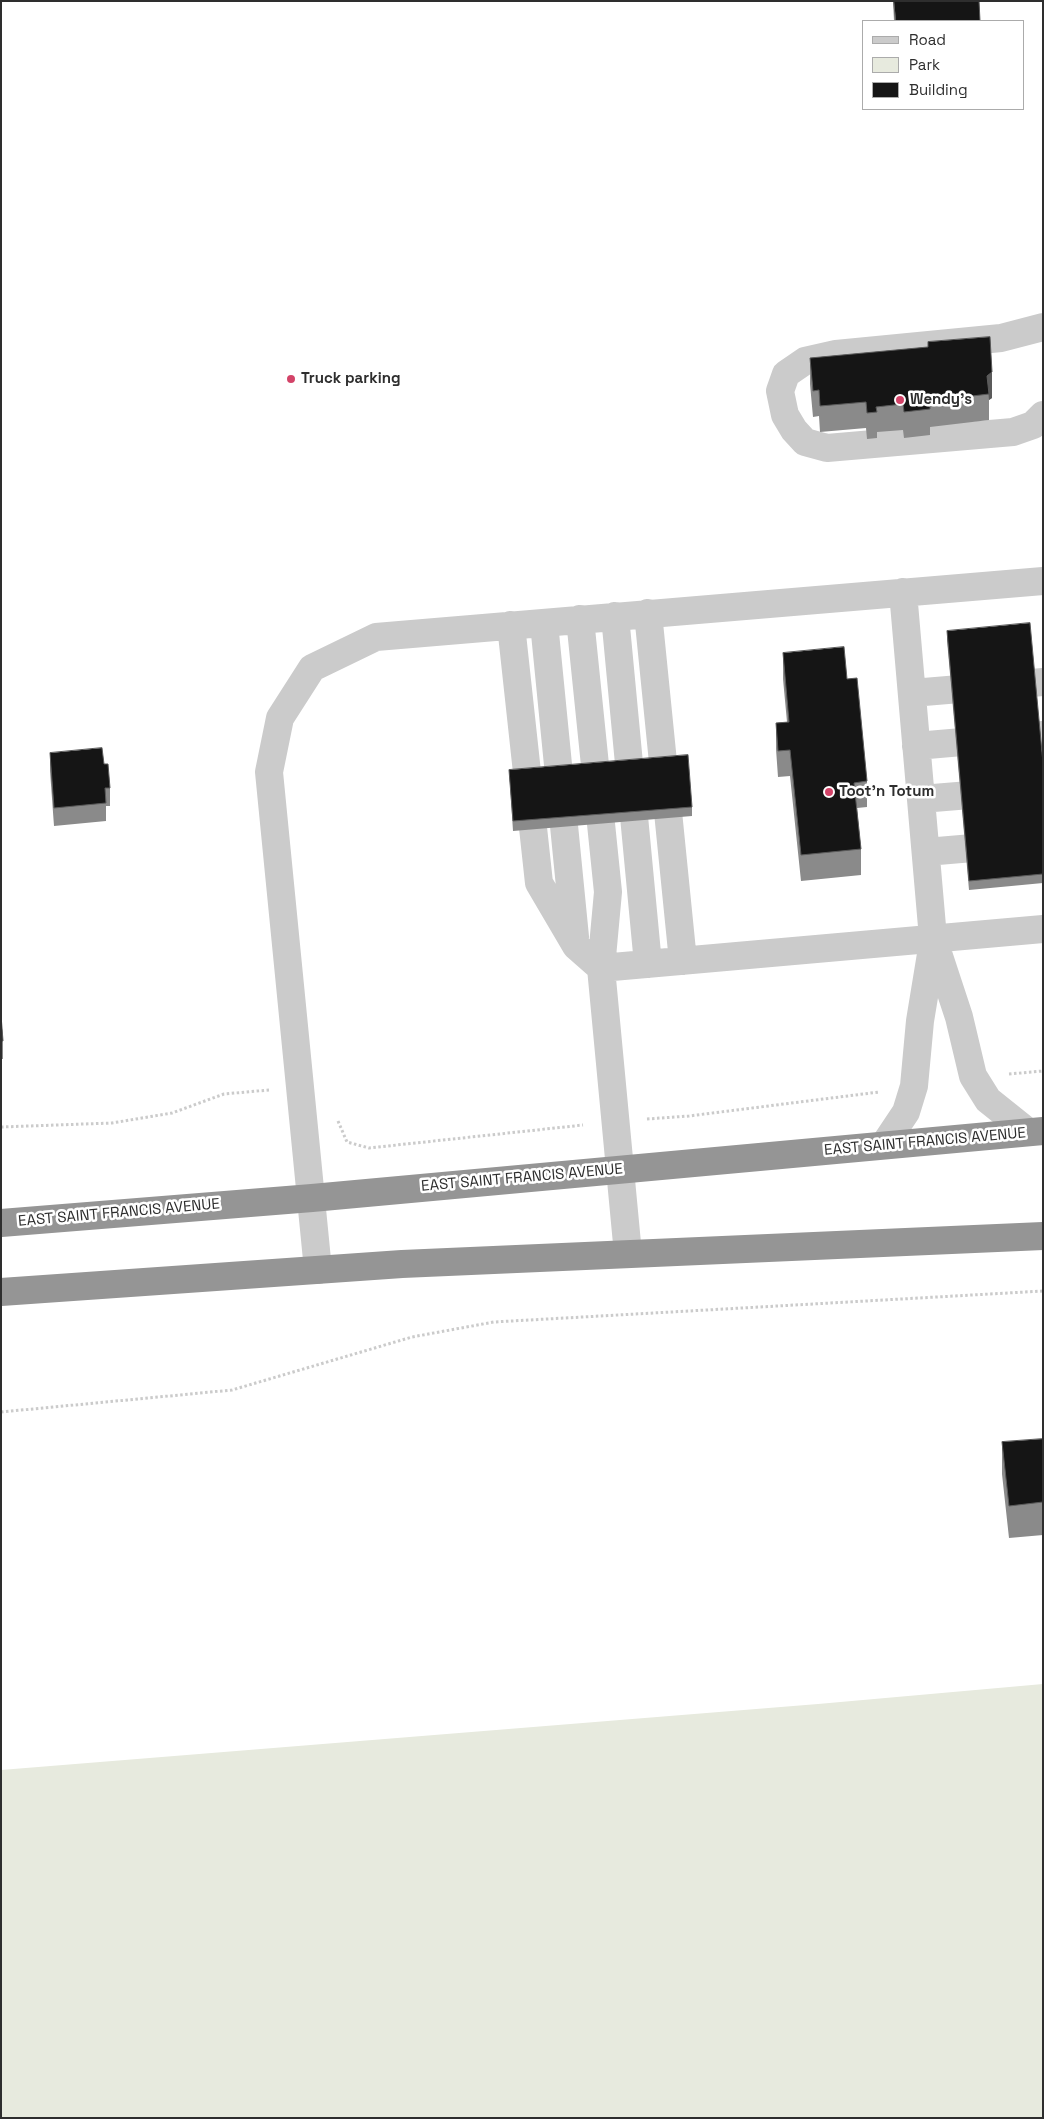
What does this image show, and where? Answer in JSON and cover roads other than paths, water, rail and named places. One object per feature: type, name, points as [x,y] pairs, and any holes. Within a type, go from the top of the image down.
[{"type":"highway","name":"EAST SAINT FRANCIS AVENUE","points":[[1,1223],[312,1198],[1036,1132]]},
{"type":"highway","points":[[1,1292],[412,1263],[1043,1236]]},
{"type":"lane","points":[[1043,327],[1001,338],[836,354],[804,361],[786,374],[780,391],[784,415],[794,430],[805,442],[827,448],[1013,432],[1033,425],[1043,415]]},
{"type":"lane","points":[[318,1270],[302,1086],[269,772],[280,718],[312,668],[376,637],[1043,581]]},
{"type":"lane","points":[[884,1145],[906,1112],[914,1086],[920,1021],[933,938],[903,592]]},
{"type":"lane","points":[[648,614],[683,961]]},
{"type":"lane","points":[[615,616],[648,964]]},
{"type":"lane","points":[[580,619],[608,892],[601,968],[628,1254]]},
{"type":"lane","points":[[544,623],[576,946]]},
{"type":"lane","points":[[511,625],[539,883],[576,946],[601,968],[1043,929]]},
{"type":"lane","points":[[912,693],[1043,682]]},
{"type":"lane","points":[[916,746],[1043,735]]},
{"type":"lane","points":[[921,798],[1043,789]]},
{"type":"lane","points":[[926,852],[1043,842]]},
{"type":"lane","points":[[933,938],[959,1017],[973,1076],[988,1100],[1036,1132]]},
{"type":"place","name":"Truck parking","points":[[291,379]]},
{"type":"place","name":"Wendy's","points":[[900,400]]},
{"type":"place","name":"Toot'n Totum","points":[[829,792]]}]
